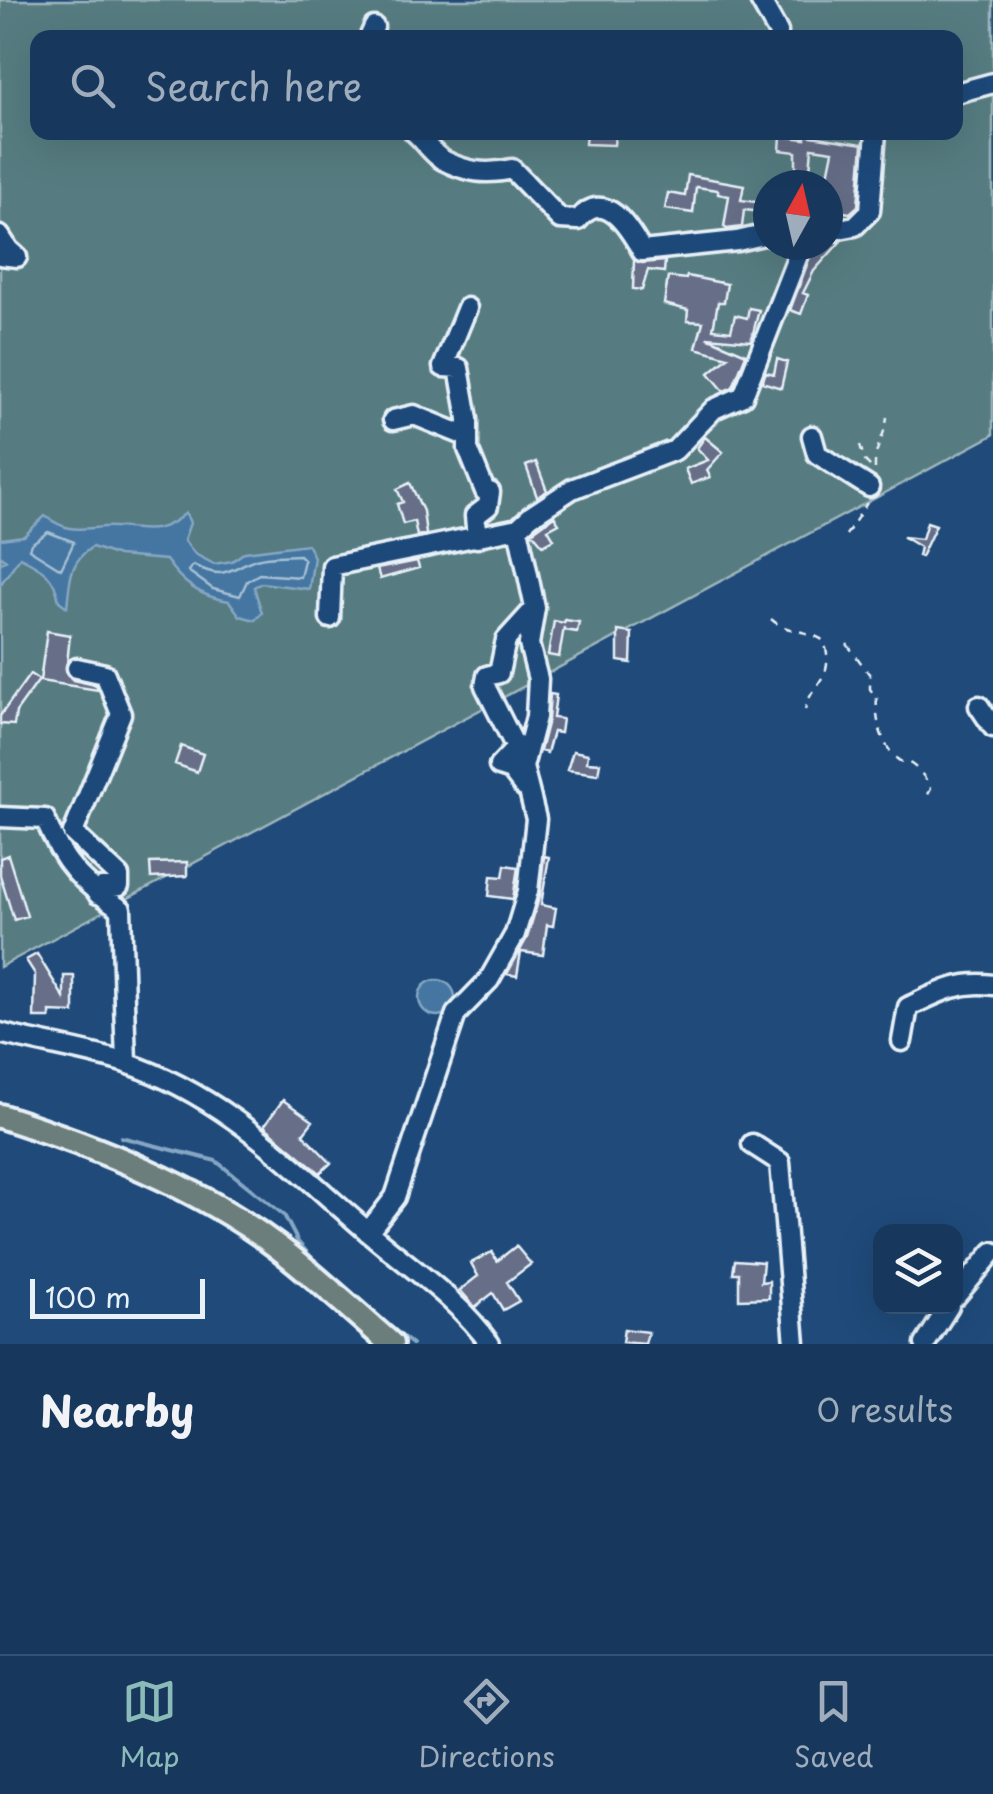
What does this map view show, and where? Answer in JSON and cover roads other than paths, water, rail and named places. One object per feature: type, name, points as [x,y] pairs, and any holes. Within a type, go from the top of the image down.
[{"type":"main road","points":[[0,1116],[114,1158],[189,1192],[278,1247],[391,1344]]},
{"type":"main road","points":[[0,1131],[72,1156],[182,1204],[270,1258],[370,1344]]},
{"type":"street","points":[[760,0],[777,30]]},
{"type":"street","points":[[963,90],[993,83]]},
{"type":"street","points":[[422,140],[440,159],[469,172],[512,170],[560,219],[578,220],[596,207],[607,208],[621,218],[642,251],[753,237]]},
{"type":"street","points":[[843,228],[855,226],[870,211],[875,140]]},
{"type":"street","points":[[0,236],[17,256],[0,255]]},
{"type":"street","points":[[330,618],[332,566],[518,528],[572,489],[675,450],[714,409],[743,396],[796,260]]},
{"type":"street","points":[[467,308],[443,367],[459,368],[468,449],[485,490],[490,492],[488,506],[475,516],[477,538]]},
{"type":"street","points":[[393,420],[414,415],[468,436]]},
{"type":"street","points":[[812,436],[816,454],[871,485]]},
{"type":"street","points":[[368,1232],[395,1197],[456,1014],[489,980],[516,934],[528,891],[536,819],[524,767],[536,717],[538,680],[529,644],[535,608],[518,528]]},
{"type":"street","points":[[530,796],[511,770],[499,766],[516,748],[484,686],[487,676],[499,673],[506,640],[535,608]]},
{"type":"street","points":[[76,668],[106,674],[120,714],[73,832],[120,876],[119,886],[102,888],[98,894]]},
{"type":"street","points":[[979,706],[993,728]]},
{"type":"street","points":[[0,817],[45,819],[55,844],[88,887],[122,909],[126,1063]]},
{"type":"street","points":[[902,1041],[908,1007],[947,988],[967,983],[993,985]]},
{"type":"street","points":[[0,1034],[126,1063],[226,1111],[437,1288],[490,1344]]},
{"type":"street","points":[[752,1144],[780,1162],[795,1344]]},
{"type":"street","points":[[963,1288],[993,1252]]},
{"type":"street","points":[[925,1344],[944,1314]]},
{"type":"water","points":[[186,513],[190,523],[184,540],[195,554],[214,564],[232,561],[245,552],[307,544],[314,557],[309,589],[262,583],[254,587],[262,613],[255,620],[240,616],[229,601],[193,588],[166,560],[118,556],[92,547],[75,565],[67,607],[59,601],[47,574],[20,557],[0,585],[0,564],[6,560],[0,555],[0,539],[24,536],[45,516],[73,529],[146,530],[164,527]]},
{"type":"water","points":[[437,980],[450,985],[455,998],[450,1011],[437,1016],[424,1011],[419,998],[424,985]]},
{"type":"waterway","points":[[121,1137],[216,1161],[284,1215],[298,1242],[321,1268]]},
{"type":"waterway","points":[[370,1311],[412,1344]]}]
